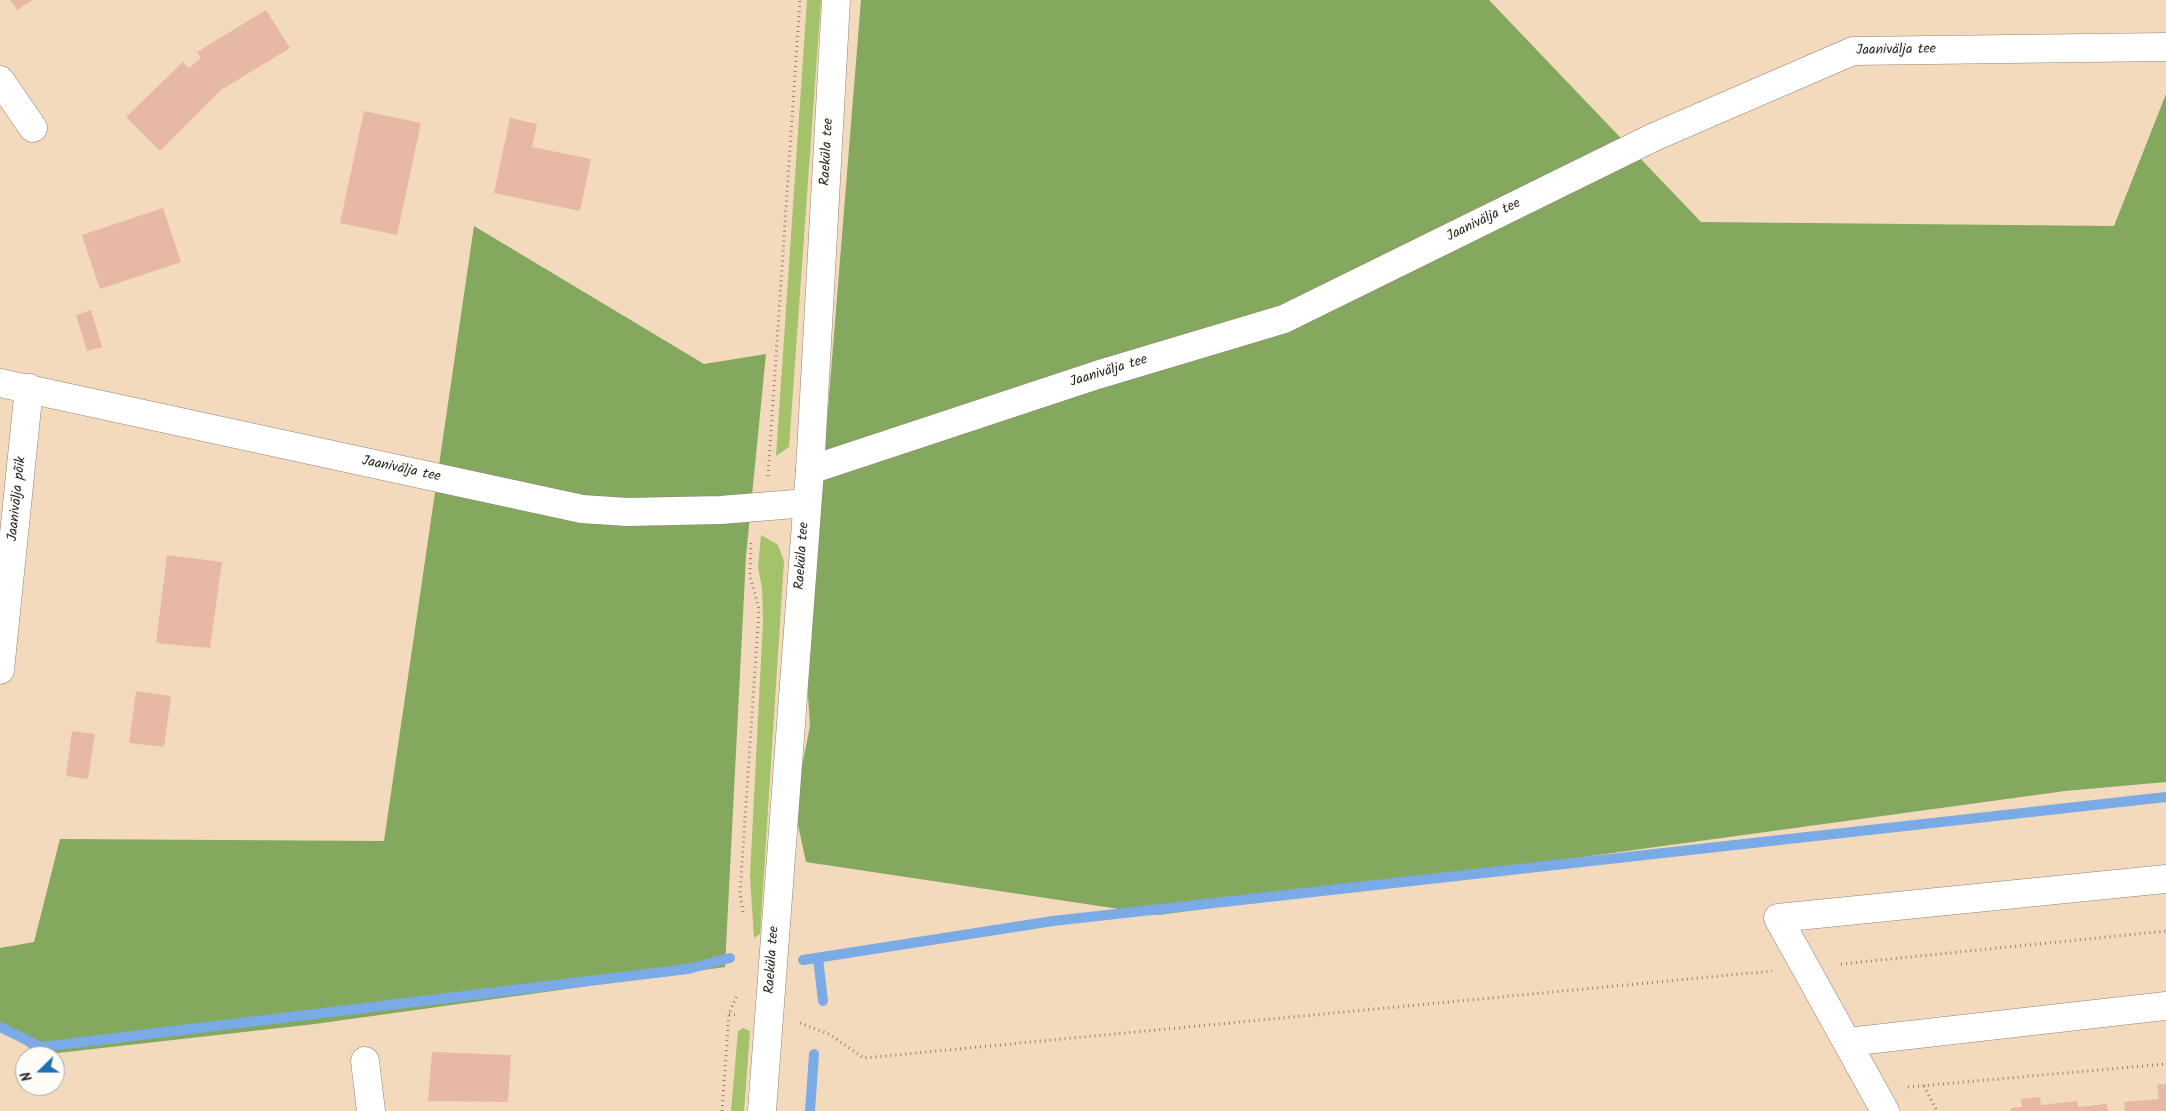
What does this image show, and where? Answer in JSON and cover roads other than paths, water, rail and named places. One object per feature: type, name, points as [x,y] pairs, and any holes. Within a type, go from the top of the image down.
[{"type":"street","name":"Raeküla tee","points":[[762,1111],[810,470],[836,0]]},
{"type":"street","name":"Jaanivälja tee","points":[[810,470],[1097,375],[1284,319],[1654,137],[1853,50],[2166,47]]},
{"type":"street","points":[[0,80],[33,128]]},
{"type":"street","name":"Jaanivälja tee","points":[[0,383],[582,509],[627,512],[760,507],[807,503]]},
{"type":"street","name":"Jaanivälja põik","points":[[0,670],[29,388]]},
{"type":"street","points":[[1879,1100],[1848,1042],[1804,968],[1778,918],[2166,879]]},
{"type":"street","points":[[1848,1042],[2166,1006]]},
{"type":"street","points":[[365,1061],[371,1111]]},
{"type":"waterway","points":[[803,960],[1053,921],[2166,797]]},
{"type":"waterway","points":[[0,1027],[41,1047],[688,969],[730,958]]},
{"type":"waterway","points":[[818,958],[823,1001]]},
{"type":"waterway","points":[[810,1111],[814,1054]]}]
